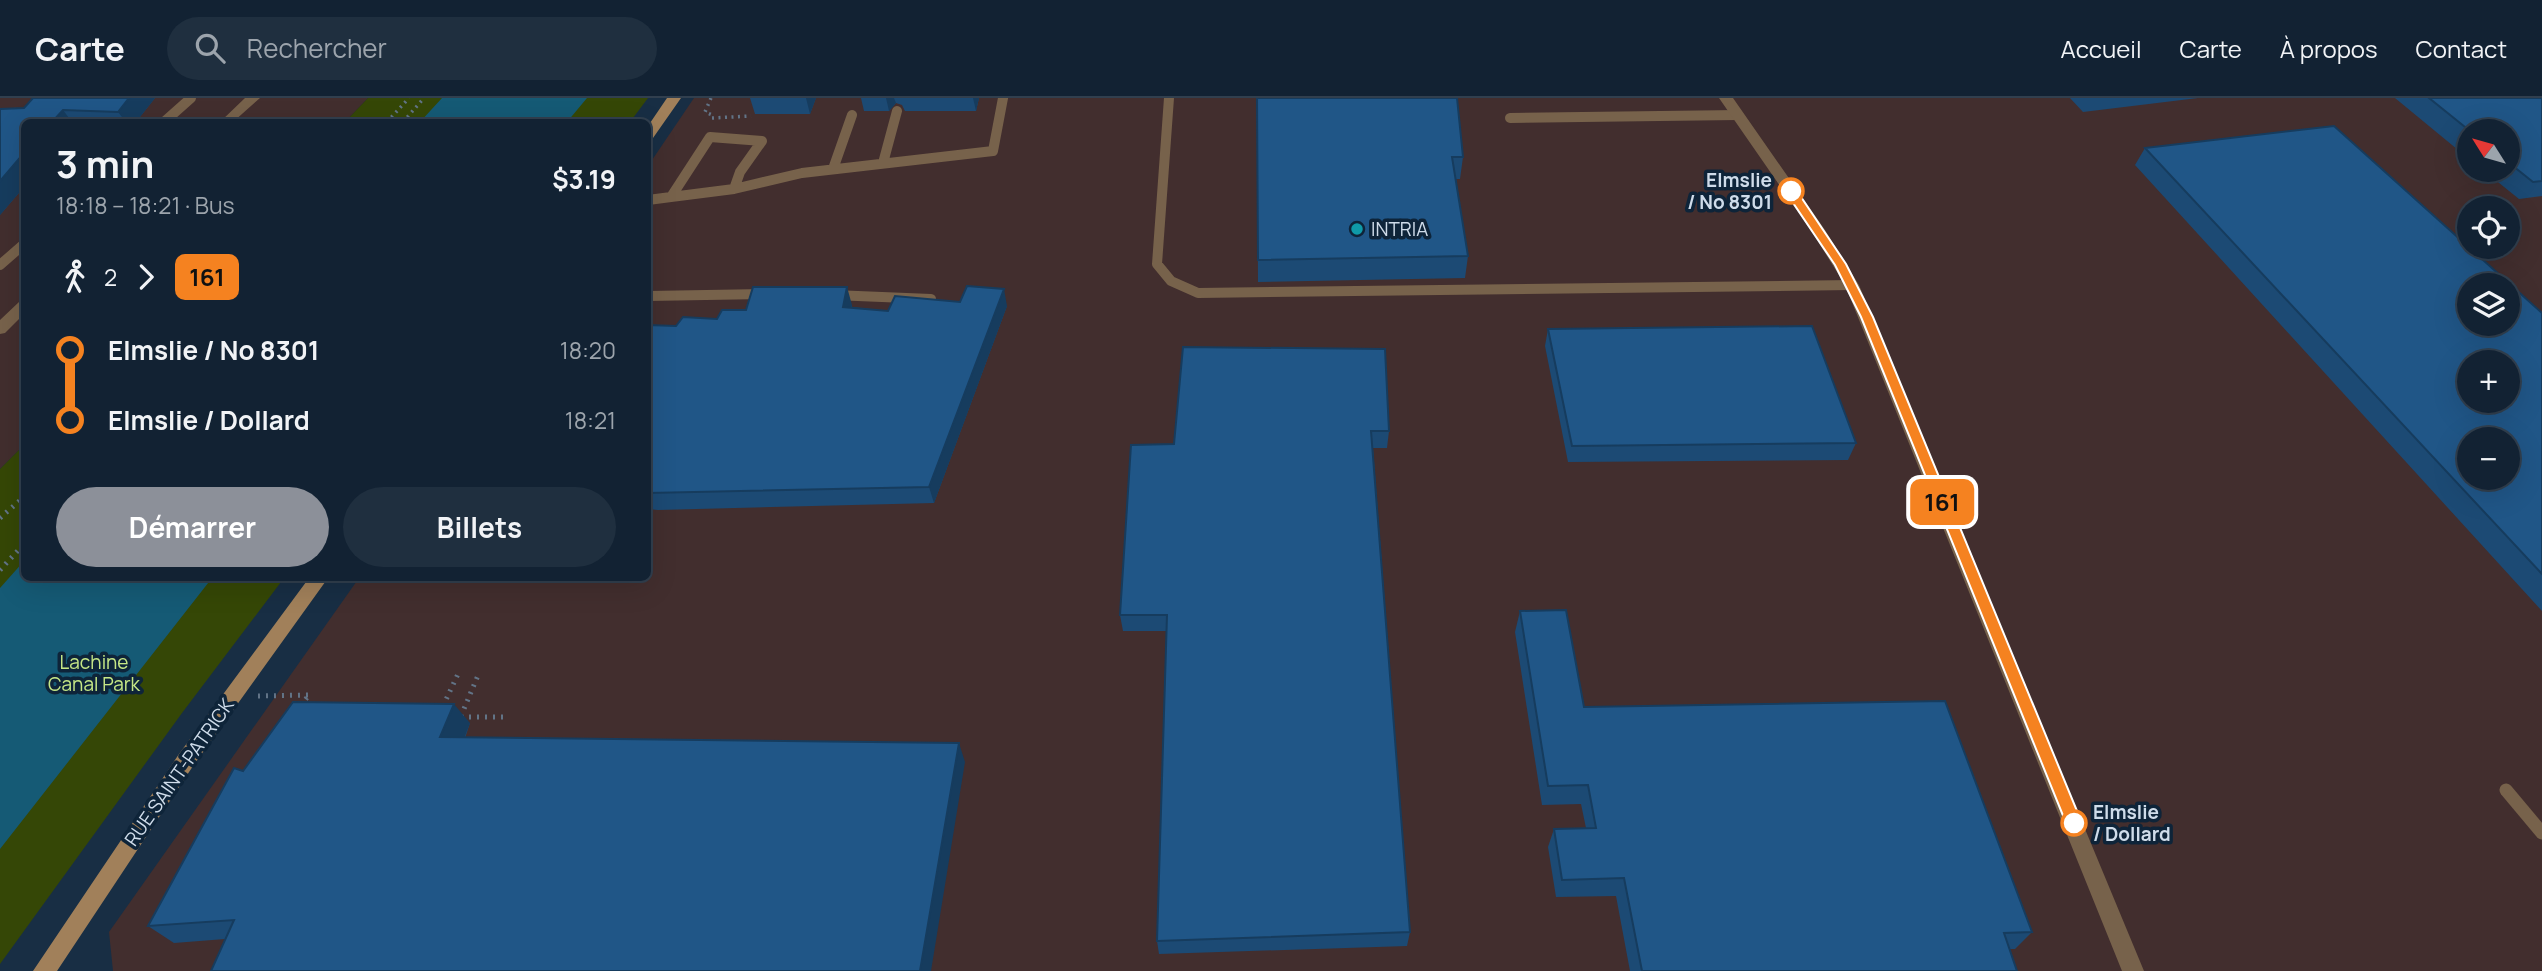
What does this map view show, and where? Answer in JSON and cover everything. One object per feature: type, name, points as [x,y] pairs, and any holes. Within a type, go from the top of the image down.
[{"type":"main road","points":[[651,131],[674,98]]},
{"type":"main road","name":"RUE SAINT-PATRICK","points":[[48,968],[186,761],[317,581]]},
{"type":"street","points":[[229,119],[253,98]]},
{"type":"street","points":[[1726,98],[1820,233],[1852,285],[2133,971]]},
{"type":"street","points":[[0,328],[21,309]]},
{"type":"lane","points":[[167,119],[191,98]]},
{"type":"lane","points":[[651,200],[734,189],[802,173],[993,151],[1003,98]]},
{"type":"lane","points":[[1169,98],[1157,264],[1168,279],[1188,291],[1205,295],[1852,285]]},
{"type":"lane","points":[[883,163],[897,111]]},
{"type":"lane","points":[[833,169],[852,115]]},
{"type":"lane","points":[[1510,118],[1738,115]]},
{"type":"lane","points":[[670,198],[710,137],[762,141],[740,172],[734,189]]},
{"type":"lane","points":[[0,265],[21,247]]},
{"type":"lane","points":[[651,296],[785,294]]},
{"type":"lane","points":[[825,295],[931,299]]},
{"type":"lane","points":[[2506,790],[2542,833]]},
{"type":"path","points":[[390,119],[409,98]]},
{"type":"path","points":[[406,119],[424,98]]},
{"type":"path","points":[[711,98],[705,112],[713,116]]},
{"type":"path","points":[[0,518],[21,500]]},
{"type":"path","points":[[0,570],[21,547]]},
{"type":"path","points":[[460,717],[479,673]]},
{"type":"path","points":[[439,717],[458,674]]},
{"type":"path","points":[[267,696],[309,695],[305,700],[303,717]]},
{"type":"path","points":[[450,717],[505,717]]},
{"type":"shaded area","points":[[0,98],[368,98],[348,119],[21,119],[21,448],[0,469]]},
{"type":"shaded area","points":[[694,98],[2542,98],[2542,971],[113,971],[109,932],[357,581],[651,581],[651,162]]},
{"type":"green space","points":[[368,98],[648,98],[632,119],[348,119]]},
{"type":"green space","name":"Lachine Canal Park","points":[[21,448],[21,581],[282,581],[182,713],[0,964],[0,469]]},
{"type":"water","points":[[442,98],[587,98],[570,119],[423,119]]},
{"type":"water","points":[[21,564],[21,581],[210,581],[0,849],[0,588]]},
{"type":"building","points":[[33,98],[129,98],[118,112],[63,110],[55,119],[21,119],[21,156],[0,181],[0,109],[24,108]]},
{"type":"building","name":"INTRIA","points":[[1257,98],[1457,98],[1463,157],[1452,157],[1468,256],[1258,260]]},
{"type":"building","points":[[2429,98],[2542,98],[2542,181],[2533,182],[2520,172],[2520,119],[2457,121]]},
{"type":"building","points":[[2334,126],[2457,237],[2457,259],[2482,259],[2498,273],[2457,273],[2457,336],[2520,336],[2520,293],[2542,313],[2542,574],[2464,490],[2520,490],[2520,427],[2457,427],[2457,483],[2145,148]]},
{"type":"building","points":[[967,286],[1004,289],[929,487],[651,493],[651,325],[676,326],[683,317],[717,319],[722,310],[746,310],[753,287],[847,287],[843,307],[888,311],[895,296],[960,302]]},
{"type":"building","points":[[1812,326],[1856,443],[1572,446],[1548,329]]},
{"type":"building","points":[[1183,347],[1385,349],[1389,431],[1371,431],[1410,932],[1157,941],[1167,615],[1120,615],[1131,445],[1174,444]]},
{"type":"building","points":[[1566,610],[1584,707],[1945,701],[2032,932],[2004,933],[2017,971],[1642,971],[1624,878],[1562,880],[1554,829],[1596,828],[1588,785],[1548,786],[1520,611]]},
{"type":"building","points":[[293,702],[454,704],[440,737],[959,743],[920,971],[211,971],[234,920],[148,926],[234,768],[243,771]]},
{"type":"bus line","name":"161","points":[[1791,191],[1840,264],[1867,317],[2074,823]]},
{"type":"place","name":"Elmslie / No 8301","points":[[1791,191]]},
{"type":"place","name":"INTRIA","points":[[1357,229]]},
{"type":"place","name":"Elmslie / Dollard","points":[[2074,823]]}]
